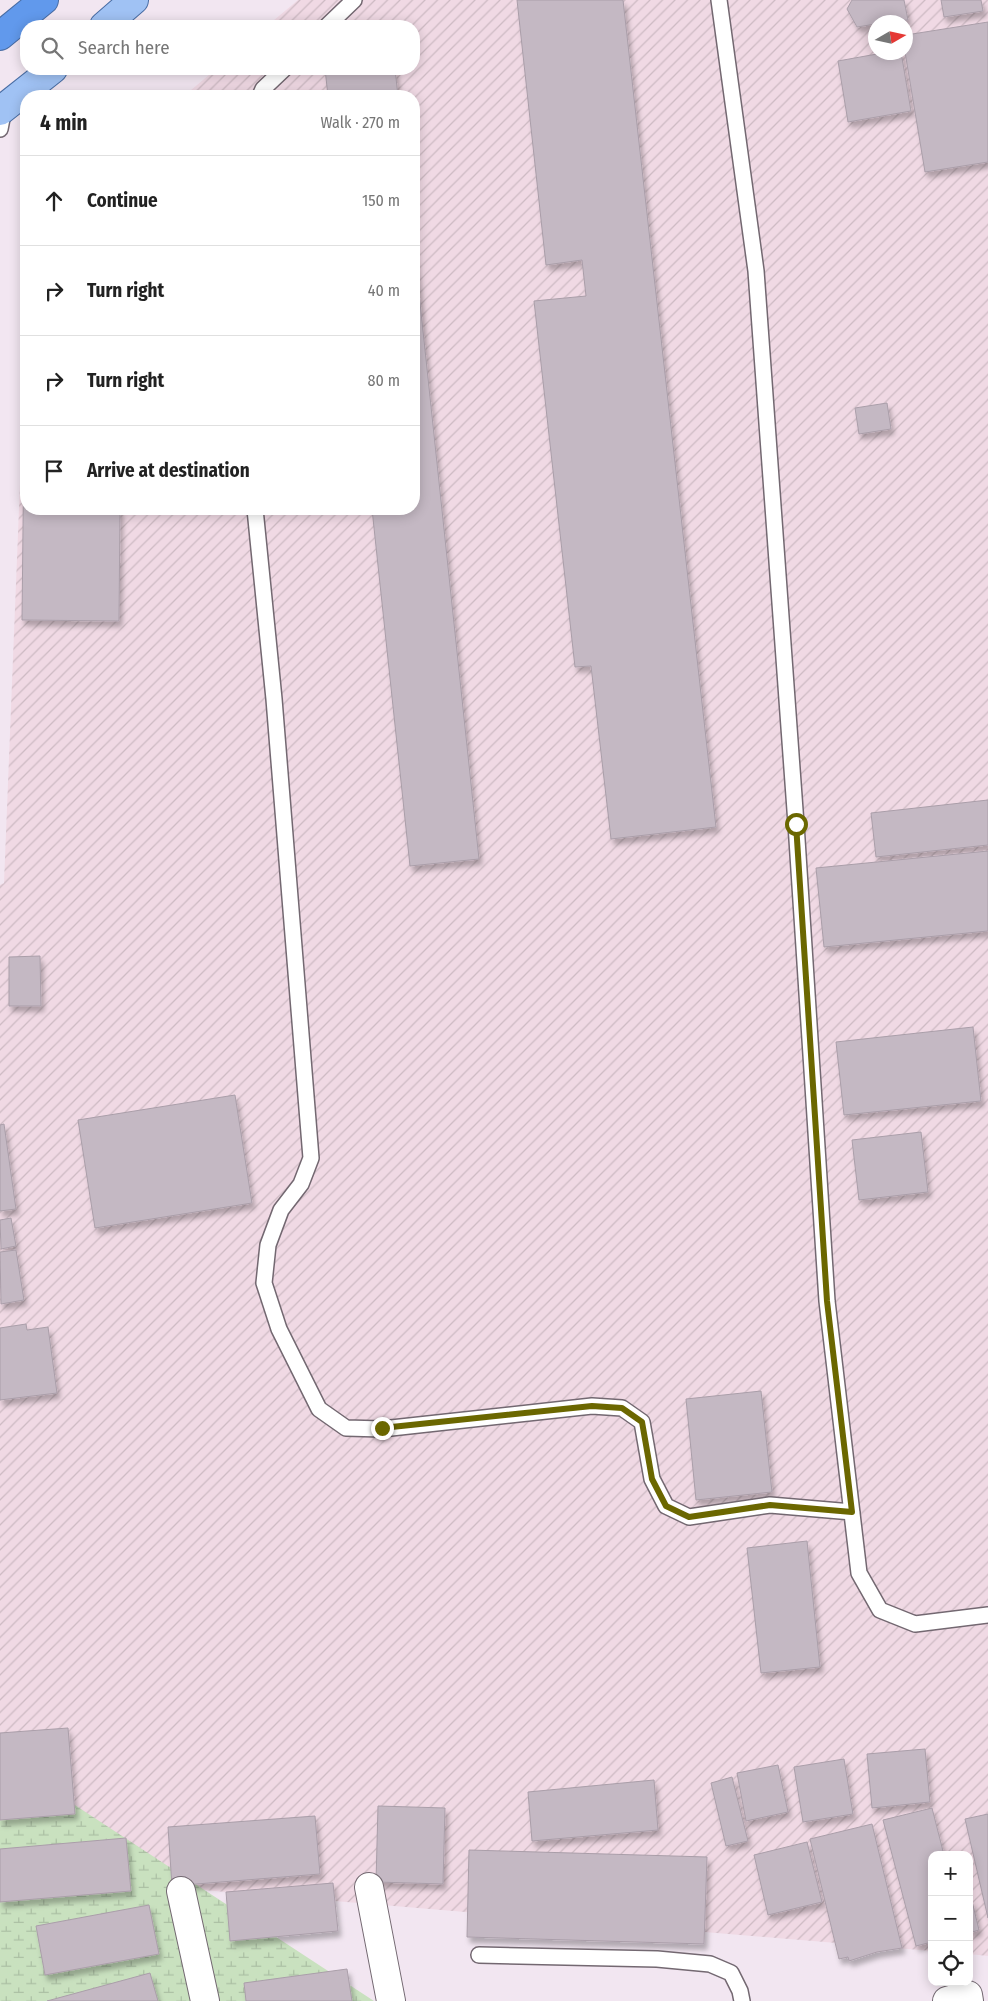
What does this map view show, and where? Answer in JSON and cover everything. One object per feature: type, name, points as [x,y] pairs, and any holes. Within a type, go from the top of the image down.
[{"type":"highway","points":[[0,36],[44,0]]},
{"type":"main road","points":[[111,20],[134,0]]},
{"type":"main road","points":[[30,90],[46,75]]},
{"type":"main road","points":[[1,116],[20,99]]},
{"type":"street","points":[[369,1887],[391,2001]]},
{"type":"street","points":[[181,1892],[204,2001]]},
{"type":"lane","points":[[333,20],[354,0]]},
{"type":"lane","points":[[719,0],[756,271],[796,824],[827,1301],[860,1573],[880,1610],[915,1624],[988,1615]]},
{"type":"lane","points":[[263,90],[278,75]]},
{"type":"lane","points":[[256,515],[274,699],[311,1158],[301,1184],[282,1210],[268,1245],[264,1284],[279,1329],[319,1409],[346,1428],[382,1428],[592,1406],[622,1408],[642,1422],[652,1479],[666,1506],[689,1517],[770,1505],[852,1512]]},
{"type":"lane","points":[[479,1955],[658,1959],[710,1964],[731,1973],[740,1991],[742,2001]]},
{"type":"shaded area","points":[[298,0],[988,0],[988,1956],[973,1954],[973,1851],[928,1851],[928,1951],[0,1873],[0,885],[4,883],[20,484],[20,515],[420,515],[420,90],[191,90],[209,75],[420,75],[420,20],[274,20]]},
{"type":"green space","points":[[0,1756],[374,2001],[0,2001]]},
{"type":"building","points":[[517,0],[623,0],[716,827],[611,839],[591,666],[575,667],[534,301],[586,296],[582,260],[546,265]]},
{"type":"building","points":[[852,0],[904,0],[907,15],[868,15],[868,25],[857,27],[847,9]]},
{"type":"building","points":[[941,0],[981,0],[983,11],[944,17]]},
{"type":"building","points":[[988,22],[988,162],[925,172],[906,60],[913,60],[913,34]]},
{"type":"building","points":[[868,56],[868,60],[902,60],[911,111],[848,122],[838,61]]},
{"type":"building","points":[[326,75],[396,75],[397,90],[327,90]]},
{"type":"building","points":[[420,303],[479,859],[410,866],[373,515],[420,515]]},
{"type":"building","points":[[887,403],[891,429],[859,434],[855,408]]},
{"type":"building","points":[[23,515],[120,515],[119,621],[22,620]]},
{"type":"building","points":[[988,800],[988,845],[876,857],[871,813]]},
{"type":"building","points":[[988,851],[988,931],[824,947],[816,868]]},
{"type":"building","points":[[40,956],[41,1006],[9,1006],[9,957]]},
{"type":"building","points":[[973,1027],[981,1101],[844,1115],[836,1042]]},
{"type":"building","points":[[235,1095],[252,1203],[95,1228],[78,1120]]},
{"type":"building","points":[[4,1124],[16,1209],[0,1211],[0,1125]]},
{"type":"building","points":[[921,1132],[928,1192],[859,1200],[852,1140]]},
{"type":"building","points":[[11,1218],[16,1246],[1,1249],[0,1220]]},
{"type":"building","points":[[16,1250],[24,1300],[1,1304],[0,1252]]},
{"type":"building","points":[[26,1324],[27,1330],[48,1327],[57,1393],[0,1400],[0,1328]]},
{"type":"building","points":[[761,1391],[772,1492],[696,1500],[686,1399]]},
{"type":"building","points":[[807,1541],[820,1667],[761,1673],[747,1548]]},
{"type":"building","points":[[68,1728],[75,1814],[0,1820],[0,1733]]},
{"type":"building","points":[[925,1749],[930,1802],[872,1808],[867,1754]]},
{"type":"building","points":[[844,1759],[853,1814],[803,1822],[794,1767]]},
{"type":"building","points":[[778,1765],[788,1812],[746,1821],[737,1773]]},
{"type":"building","points":[[732,1777],[748,1841],[726,1846],[711,1783]]},
{"type":"building","points":[[654,1780],[658,1830],[532,1841],[528,1792]]},
{"type":"building","points":[[378,1806],[445,1808],[443,1884],[376,1882]]},
{"type":"building","points":[[932,1808],[943,1851],[928,1851],[928,1943],[916,1946],[883,1820]]},
{"type":"building","points":[[988,1814],[988,1918],[973,1851],[965,1819]]},
{"type":"building","points":[[315,1816],[320,1874],[172,1886],[168,1827]]},
{"type":"building","points":[[872,1824],[902,1948],[877,1952],[849,1961],[848,1957],[839,1959],[810,1839]]},
{"type":"building","points":[[126,1838],[131,1891],[0,1902],[0,1849]]},
{"type":"building","points":[[807,1842],[822,1902],[768,1915],[754,1855]]},
{"type":"building","points":[[469,1850],[707,1857],[704,1944],[467,1937]]},
{"type":"building","points":[[333,1883],[338,1931],[230,1941],[226,1892]]},
{"type":"building","points":[[149,1905],[159,1954],[45,1975],[36,1926]]},
{"type":"building","points":[[973,1905],[979,1930],[973,1932]]},
{"type":"building","points":[[347,1969],[352,2001],[246,2001],[244,1983]]},
{"type":"building","points":[[150,1973],[158,2001],[47,2001]]},
{"type":"route","points":[[382,1428],[592,1406],[622,1408],[642,1422],[652,1479],[666,1506],[689,1517],[770,1505],[852,1512],[827,1301],[796,824]]}]
